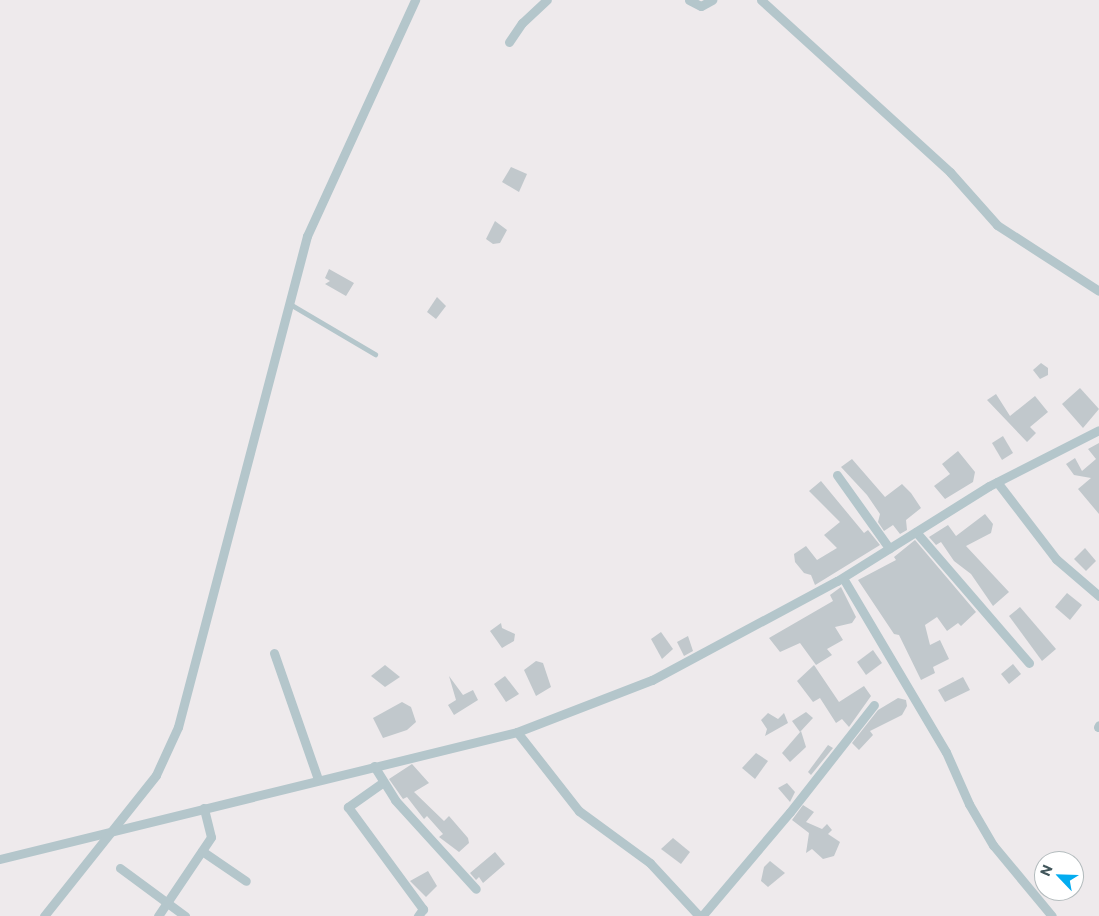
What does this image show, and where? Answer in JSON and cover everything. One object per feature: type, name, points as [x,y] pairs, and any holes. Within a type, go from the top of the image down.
[{"type":"street","points":[[44,916],[109,831],[156,775],[178,727],[307,236],[415,0]]},
{"type":"street","points":[[509,42],[522,23],[547,0]]},
{"type":"street","points":[[689,0],[701,6],[712,0]]},
{"type":"street","points":[[761,0],[950,172],[997,225],[1099,290]]},
{"type":"street","points":[[0,859],[318,779],[517,732],[652,680],[843,578],[997,482],[1099,430]]},
{"type":"street","points":[[837,476],[889,548]]},
{"type":"street","points":[[997,482],[1056,559],[1099,596]]},
{"type":"street","points":[[916,532],[1030,663]]},
{"type":"street","points":[[843,578],[946,752],[969,804],[993,844],[1052,916]]},
{"type":"street","points":[[274,653],[318,779]]},
{"type":"street","points":[[517,732],[579,811],[650,863],[701,916],[790,812],[874,705]]},
{"type":"street","points":[[374,766],[382,783],[476,889]]},
{"type":"street","points":[[382,783],[348,808],[423,909],[418,916]]},
{"type":"street","points":[[158,916],[211,837],[204,808]]},
{"type":"street","points":[[202,851],[246,881]]},
{"type":"street","points":[[120,868],[185,916]]},
{"type":"lane","points":[[288,303],[375,354]]},
{"type":"building","points":[[511,167],[527,174],[519,192],[502,182]]},
{"type":"building","points":[[495,221],[507,230],[500,243],[493,244],[486,239]]},
{"type":"building","points":[[329,269],[354,283],[346,296],[325,284],[330,281],[325,278]]},
{"type":"building","points":[[437,297],[446,306],[436,319],[427,312]]},
{"type":"building","points":[[1041,363],[1048,368],[1048,375],[1040,379],[1033,370]]},
{"type":"building","points":[[1080,388],[1099,409],[1083,428],[1062,404]]},
{"type":"building","points":[[996,394],[1010,416],[1035,396],[1048,412],[1030,427],[1036,433],[1027,442],[987,400]]},
{"type":"building","points":[[1003,436],[1013,453],[1002,460],[992,443]]},
{"type":"building","points":[[1099,443],[1099,514],[1078,489],[1091,478],[1074,475],[1066,464],[1075,458],[1082,471],[1096,459],[1088,449]]},
{"type":"building","points":[[958,451],[975,472],[973,482],[945,499],[934,486],[950,474],[942,464]]},
{"type":"building","points":[[852,459],[885,497],[902,484],[911,493],[921,508],[906,520],[907,530],[900,534],[893,525],[884,531],[878,522],[880,514],[867,495],[841,467]]},
{"type":"building","points":[[821,481],[864,533],[868,530],[880,545],[815,585],[811,575],[804,573],[795,562],[794,554],[806,546],[817,560],[837,548],[824,535],[840,522],[809,491]]},
{"type":"building","points":[[985,514],[993,524],[991,533],[966,546],[1009,592],[993,606],[971,574],[954,561],[941,542],[936,545],[929,537],[948,525],[956,536]]},
{"type":"building","points":[[915,540],[976,612],[961,626],[958,623],[947,631],[937,617],[925,625],[930,645],[940,640],[949,659],[933,667],[935,673],[921,680],[899,635],[894,634],[858,580],[896,560],[894,557]]},
{"type":"building","points":[[1085,548],[1096,561],[1086,571],[1074,559]]},
{"type":"building","points":[[841,587],[856,617],[852,623],[835,627],[843,640],[827,649],[832,655],[816,665],[800,643],[780,652],[769,638],[833,601],[830,595]]},
{"type":"building","points":[[1067,593],[1082,605],[1070,620],[1055,607]]},
{"type":"building","points":[[1020,607],[1056,649],[1042,661],[1009,616]]},
{"type":"building","points":[[501,623],[502,628],[515,634],[514,641],[502,648],[490,631]]},
{"type":"building","points":[[661,632],[673,649],[662,659],[651,639]]},
{"type":"building","points":[[688,636],[693,651],[684,656],[677,642]]},
{"type":"building","points":[[873,650],[882,663],[866,675],[857,662]]},
{"type":"building","points":[[536,661],[543,663],[551,687],[536,696],[524,670]]},
{"type":"building","points":[[1013,664],[1021,674],[1009,684],[1001,674]]},
{"type":"building","points":[[385,665],[400,677],[385,687],[371,676]]},
{"type":"building","points":[[814,665],[839,702],[864,686],[871,696],[849,727],[842,719],[836,723],[820,698],[813,702],[797,681]]},
{"type":"building","points":[[449,676],[463,695],[473,690],[478,700],[454,715],[448,705],[456,700]]},
{"type":"building","points":[[505,676],[519,694],[506,702],[494,684]]},
{"type":"building","points":[[963,677],[970,690],[945,702],[938,690]]},
{"type":"building","points":[[898,698],[906,700],[907,706],[902,715],[870,731],[873,735],[859,750],[852,743],[878,710]]},
{"type":"building","points":[[402,702],[411,707],[416,722],[407,730],[383,738],[373,718]]},
{"type":"building","points":[[806,712],[813,718],[800,732],[792,721]]},
{"type":"building","points":[[768,713],[778,719],[784,713],[788,723],[765,736],[767,729],[761,720]]},
{"type":"building","points":[[801,731],[806,747],[790,762],[782,753]]},
{"type":"building","points":[[828,745],[833,748],[811,775],[808,772]]},
{"type":"building","points":[[756,753],[768,761],[755,779],[742,768]]},
{"type":"building","points":[[412,764],[429,783],[414,792],[444,821],[449,816],[468,838],[469,843],[459,852],[439,837],[443,834],[427,816],[424,819],[407,797],[403,799],[389,779]]},
{"type":"building","points":[[787,783],[795,792],[790,802],[778,788]]},
{"type":"building","points":[[803,805],[814,812],[806,822],[822,829],[827,824],[832,830],[828,834],[840,842],[834,856],[823,859],[812,849],[806,853],[809,833],[792,820]]},
{"type":"building","points":[[673,838],[690,852],[681,864],[661,849]]},
{"type":"building","points":[[495,852],[505,864],[483,883],[479,877],[476,880],[470,873]]},
{"type":"building","points":[[770,861],[785,873],[768,887],[761,881],[764,867]]},
{"type":"building","points":[[428,871],[437,886],[426,897],[410,881]]}]
